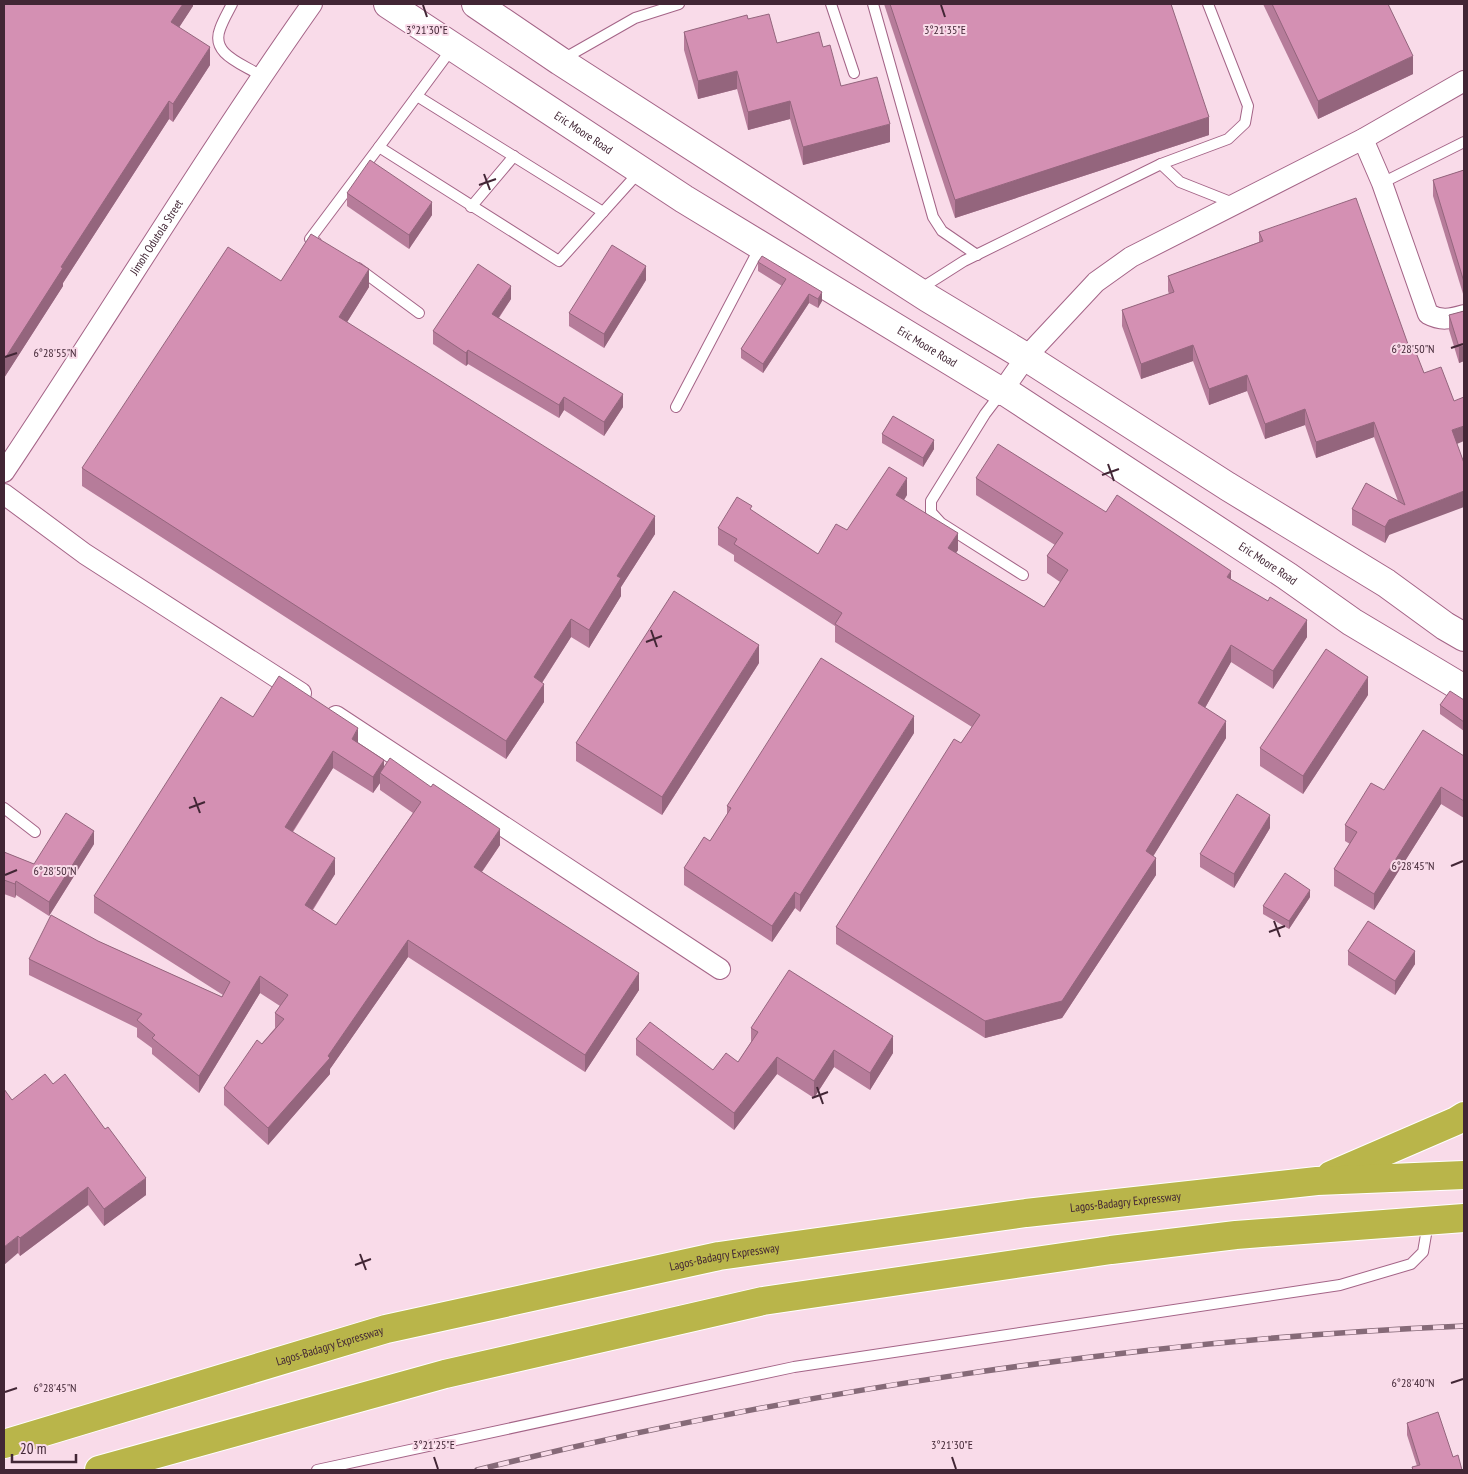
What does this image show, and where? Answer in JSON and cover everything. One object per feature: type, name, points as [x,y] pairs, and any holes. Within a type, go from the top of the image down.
[{"type":"highway","points":[[1317,1181],[1456,1122],[1464,1116]]},
{"type":"highway","name":"Lagos-Badagry Expressway","points":[[4,1444],[386,1329],[719,1256],[1026,1213],[1317,1181],[1464,1175]]},
{"type":"highway","points":[[99,1470],[445,1374],[763,1301],[1121,1249],[1236,1235],[1428,1219],[1464,1218]]},
{"type":"street","name":"Jimoh Odutola Street","points":[[4,472],[78,363],[162,227],[312,4]]},
{"type":"street","name":"Eric Moore Road","points":[[388,4],[641,170],[761,246],[1000,391],[1003,390],[1287,576],[1352,622],[1464,689]]},
{"type":"street","points":[[476,4],[560,61],[917,291],[1026,357],[1227,486],[1386,583],[1445,626],[1464,637]]},
{"type":"street","points":[[1003,390],[1026,357],[1096,282],[1131,257],[1233,203],[1363,139],[1464,81]]},
{"type":"street","points":[[1363,139],[1382,183],[1428,314],[1439,319],[1451,319],[1464,315]]},
{"type":"street","points":[[4,494],[85,554],[317,703],[720,969]]},
{"type":"lane","points":[[232,4],[217,41],[222,52],[262,76]]},
{"type":"lane","points":[[560,61],[635,18],[679,4]]},
{"type":"lane","points":[[831,4],[854,73]]},
{"type":"lane","points":[[873,4],[933,217],[942,231],[977,255]]},
{"type":"lane","points":[[917,291],[977,255],[1161,164],[1228,139],[1245,123],[1248,106],[1208,4]]},
{"type":"lane","points":[[325,246],[310,239],[454,47]]},
{"type":"lane","points":[[417,96],[603,212]]},
{"type":"lane","points":[[1382,183],[1464,142]]},
{"type":"lane","points":[[380,148],[559,261],[641,170]]},
{"type":"lane","points":[[471,206],[514,156]]},
{"type":"lane","points":[[1161,164],[1180,182],[1233,203]]},
{"type":"lane","points":[[676,407],[761,246]]},
{"type":"lane","points":[[348,262],[419,313]]},
{"type":"lane","points":[[1003,390],[985,414],[931,501],[931,512],[941,524],[1023,575]]},
{"type":"lane","points":[[4,808],[35,832]]},
{"type":"lane","points":[[317,1470],[794,1367],[1340,1285],[1411,1264],[1423,1252],[1428,1219]]},
{"type":"building","points":[[4,4],[183,4],[171,22],[210,47],[173,104],[169,101],[61,267],[63,268],[4,360]]},
{"type":"building","points":[[890,4],[1171,4],[1209,117],[955,200]]},
{"type":"building","points":[[1272,4],[1388,4],[1413,56],[1318,101]]},
{"type":"building","points":[[769,14],[777,43],[819,32],[823,47],[830,45],[841,86],[877,77],[890,124],[803,147],[790,101],[748,112],[737,71],[698,81],[684,32],[747,15],[748,19]]},
{"type":"building","points":[[370,160],[432,202],[409,235],[347,193]]},
{"type":"building","points":[[1464,170],[1464,282],[1433,180]]},
{"type":"building","points":[[1356,198],[1409,347],[1413,345],[1424,373],[1441,367],[1454,401],[1464,397],[1464,426],[1452,430],[1464,463],[1464,491],[1389,520],[1385,527],[1352,509],[1366,483],[1405,505],[1374,422],[1316,442],[1305,409],[1265,424],[1247,375],[1209,389],[1193,345],[1141,364],[1122,310],[1174,292],[1168,276],[1263,241],[1259,232]]},
{"type":"building","points":[[311,234],[369,269],[339,317],[655,516],[617,576],[621,578],[589,630],[571,619],[534,677],[544,684],[506,741],[82,468],[228,247],[281,281]]},
{"type":"building","points":[[612,245],[646,266],[604,334],[569,313]]},
{"type":"building","points":[[762,256],[822,292],[818,299],[809,294],[763,364],[741,349],[786,279],[758,262]]},
{"type":"building","points":[[478,264],[511,286],[492,314],[623,394],[604,422],[564,397],[559,405],[468,350],[466,353],[433,331]]},
{"type":"building","points":[[1464,311],[1464,346],[1459,347],[1449,315]]},
{"type":"building","points":[[893,416],[934,440],[923,458],[882,434]]},
{"type":"building","points":[[998,444],[1106,512],[1117,495],[1231,571],[1227,577],[1268,601],[1270,597],[1307,620],[1273,671],[1231,645],[1198,703],[1226,721],[1146,851],[1156,858],[1062,1001],[985,1021],[836,927],[954,739],[961,743],[980,715],[835,624],[842,613],[734,544],[737,539],[718,528],[737,497],[752,506],[750,509],[818,554],[836,524],[847,530],[889,467],[907,478],[896,495],[958,533],[948,548],[1044,607],[1068,570],[1047,556],[1063,533],[976,478]]},
{"type":"building","points":[[674,591],[759,645],[662,797],[576,743]]},
{"type":"building","points":[[1326,649],[1368,677],[1303,776],[1260,748]]},
{"type":"building","points":[[821,658],[914,716],[800,895],[795,892],[772,926],[684,868],[704,837],[710,841],[731,808],[727,806]]},
{"type":"building","points":[[279,676],[358,728],[352,739],[384,760],[373,777],[333,751],[285,827],[335,858],[305,905],[336,925],[421,802],[380,773],[390,758],[431,787],[433,784],[500,829],[474,867],[639,973],[585,1055],[408,940],[328,1056],[330,1058],[268,1128],[224,1088],[257,1040],[262,1044],[284,1019],[275,1013],[288,995],[260,976],[199,1076],[152,1038],[155,1035],[137,1020],[142,1014],[29,959],[51,915],[98,941],[222,997],[230,982],[94,896],[221,697],[253,717]]},
{"type":"building","points":[[1450,691],[1464,700],[1464,722],[1440,705]]},
{"type":"building","points":[[1423,730],[1464,756],[1464,801],[1441,787],[1374,894],[1334,869],[1357,832],[1345,825],[1371,783],[1384,790]]},
{"type":"building","points":[[1237,794],[1270,815],[1234,874],[1200,854]]},
{"type":"building","points":[[66,813],[94,831],[49,902],[16,881],[15,884],[4,880],[4,852],[34,864]]},
{"type":"building","points":[[1285,873],[1310,890],[1289,921],[1263,906]]},
{"type":"building","points":[[1368,921],[1415,951],[1395,981],[1348,951]]},
{"type":"building","points":[[789,970],[893,1036],[870,1073],[834,1050],[814,1081],[777,1057],[734,1113],[636,1039],[650,1022],[713,1070],[726,1053],[738,1062],[758,1032],[751,1028]]},
{"type":"building","points":[[45,1074],[53,1084],[65,1074],[105,1129],[108,1127],[146,1178],[104,1209],[88,1187],[20,1238],[18,1236],[4,1247],[4,1089],[12,1100]]},
{"type":"building","points":[[1438,1412],[1453,1457],[1458,1455],[1462,1470],[1413,1470],[1412,1467],[1420,1465],[1407,1423]]},
{"type":"railway","points":[[477,1470],[720,1416],[843,1393],[967,1374],[1091,1357],[1216,1343],[1464,1326]]}]
